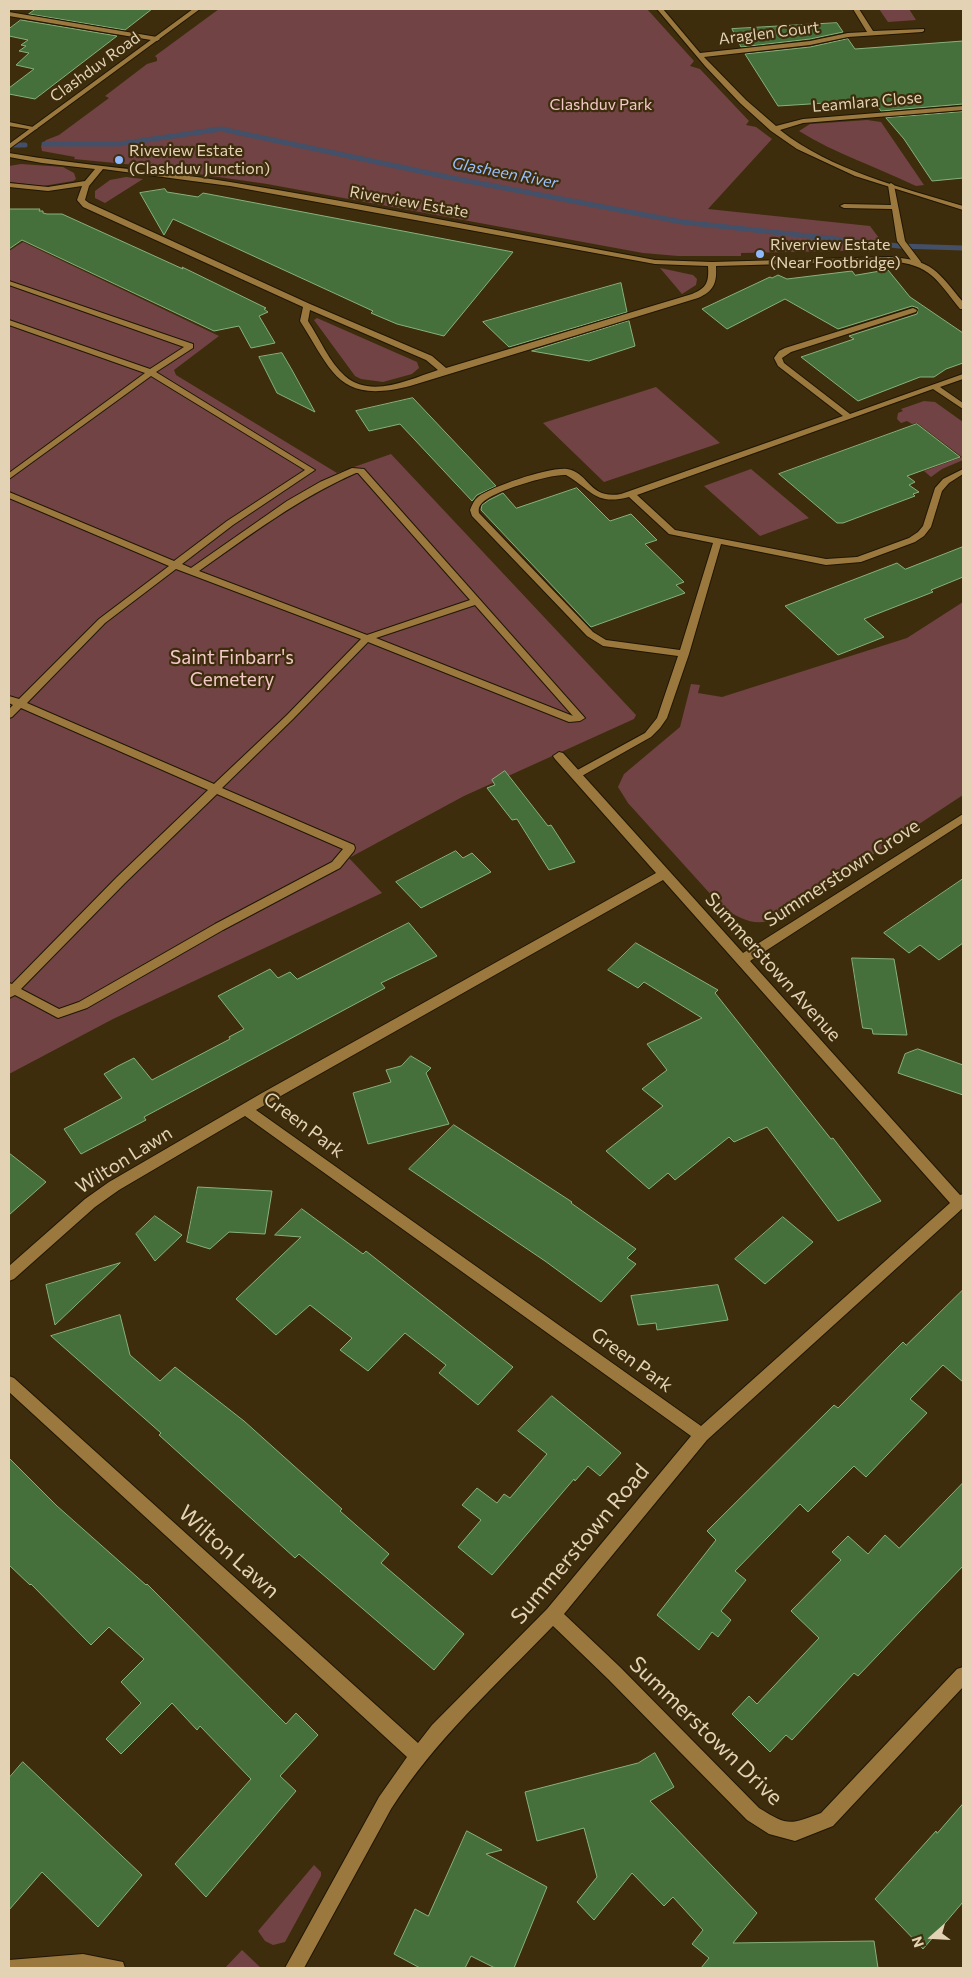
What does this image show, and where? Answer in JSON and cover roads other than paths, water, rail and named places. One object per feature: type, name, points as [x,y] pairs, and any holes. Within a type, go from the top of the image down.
[{"type":"street","name":"Clashduv Road","points":[[12,145],[197,9]]},
{"type":"street","points":[[660,9],[700,55],[757,115],[774,130],[822,159],[891,185],[963,208]]},
{"type":"street","points":[[856,9],[871,33]]},
{"type":"street","points":[[9,14],[157,39]]},
{"type":"street","name":"Araglen Court","points":[[700,55],[810,43],[848,35],[922,30]]},
{"type":"street","name":"Leamlara Close","points":[[774,130],[803,121],[963,108]]},
{"type":"street","points":[[9,124],[34,128]]},
{"type":"street","name":"Riverview Estate","points":[[9,155],[230,184],[655,262],[712,264],[890,260],[917,262],[926,265],[935,272],[963,305]]},
{"type":"street","points":[[101,167],[86,183],[81,196],[81,200],[86,205],[307,306],[429,358],[444,371]]},
{"type":"street","points":[[9,185],[48,189],[86,183]]},
{"type":"street","points":[[307,306],[304,320],[341,377],[353,385],[372,390],[386,388],[696,296],[711,289],[713,284],[712,264]]},
{"type":"street","name":"Summerstown Avenue","points":[[559,756],[961,1202]]},
{"type":"street","name":"Summerstown Grove","points":[[742,960],[963,818]]},
{"type":"street","name":"Green Park","points":[[664,874],[246,1110],[702,1435]]},
{"type":"street","name":"Wilton Lawn","points":[[9,1275],[101,1194],[246,1110]]},
{"type":"street","name":"Summerstown Road","points":[[294,1968],[385,1803],[418,1755],[438,1731],[553,1615],[702,1435],[961,1202]]},
{"type":"street","name":"Wilton Lawn","points":[[9,1383],[418,1755]]},
{"type":"street","name":"Summerstown Drive","points":[[553,1615],[614,1673],[754,1814],[775,1828],[795,1832],[827,1820],[963,1675]]},
{"type":"lane","points":[[891,185],[901,241],[917,262]]},
{"type":"lane","points":[[844,206],[894,207]]},
{"type":"lane","points":[[9,283],[190,346],[151,372],[9,476]]},
{"type":"lane","points":[[850,418],[781,364],[778,358],[782,353],[913,310]]},
{"type":"lane","points":[[9,322],[151,372],[311,470],[230,523],[88,634],[9,715]]},
{"type":"lane","points":[[684,654],[603,643],[583,627],[475,514],[474,510],[480,499],[509,486],[557,472],[567,472],[603,498],[616,499],[850,418],[963,376]]},
{"type":"lane","points":[[933,386],[963,407]]},
{"type":"lane","points":[[9,495],[174,565],[192,572],[367,638],[572,720],[580,718],[362,471],[355,470],[323,484],[290,503],[192,572]]},
{"type":"lane","points":[[631,494],[672,532],[826,562],[858,560],[912,540],[921,534],[927,528],[938,490],[946,481],[963,471]]},
{"type":"lane","points":[[576,775],[648,735],[658,726],[684,654],[718,541]]},
{"type":"lane","points":[[9,699],[20,704],[215,789],[350,848],[336,865],[219,927],[83,1005],[58,1014],[11,991],[121,880],[215,789],[290,716],[367,638],[476,601]]},
{"type":"lane","points":[[9,1968],[83,1962],[117,1968]]},
{"type":"waterway","name":"Glasheen River","points":[[44,144],[119,144],[221,129],[452,178],[682,222],[899,246],[963,248]]},
{"type":"waterway","name":"Glasheen River","points":[[9,145],[25,145]]},
{"type":"place","name":"Riveview Estate (Clashduv Junction)","points":[[119,160]]},
{"type":"place","name":"Riverview Estate (Near Footbridge)","points":[[760,254]]},
{"type":"park label","name":"Clashduv Park","points":[[601,105]]},
{"type":"park label","name":"Saint Finbarr's Cemetery","points":[[232,669]]}]
